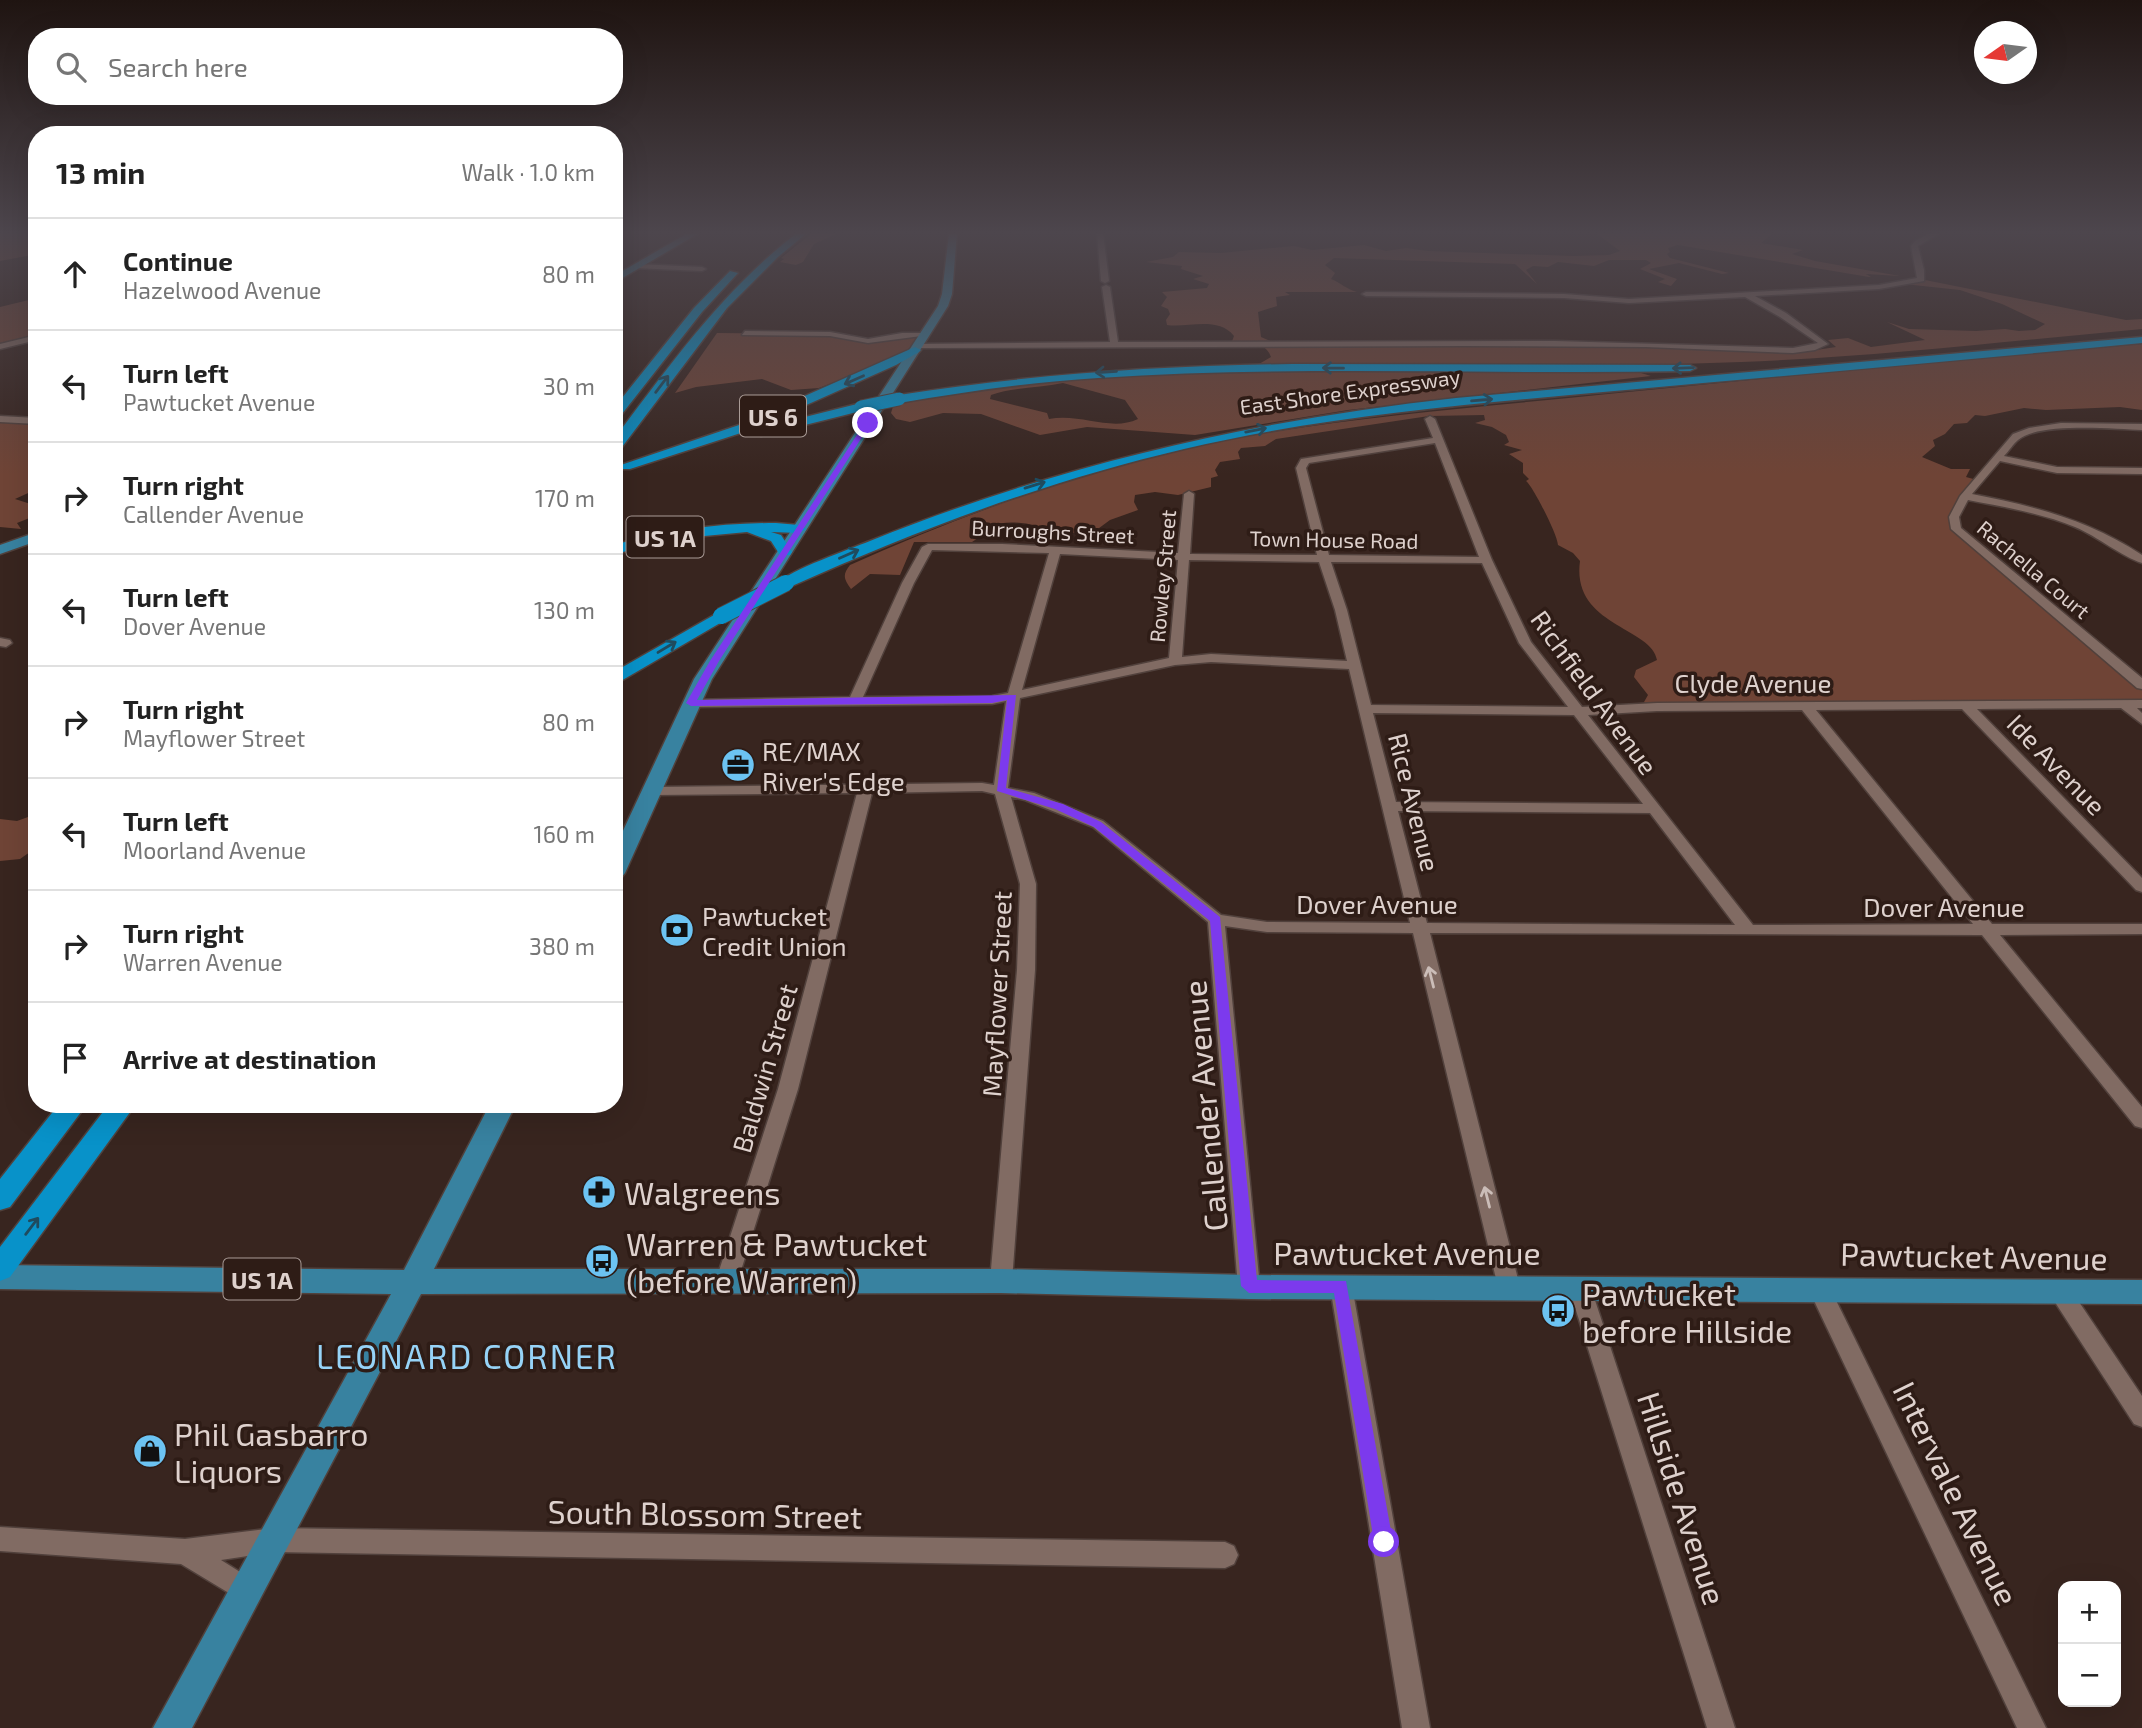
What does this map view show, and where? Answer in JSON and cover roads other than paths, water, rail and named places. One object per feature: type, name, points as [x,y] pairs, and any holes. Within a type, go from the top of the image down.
[{"type":"highway","points":[[623,405],[695,314]]},
{"type":"highway","points":[[623,436],[715,314]]},
{"type":"highway","name":"East Shore Expressway","points":[[623,467],[899,399],[1025,380],[1149,369],[1697,368],[1849,359],[2142,334]]},
{"type":"highway","name":"East Shore Expressway","points":[[623,675],[721,616],[786,583],[892,536],[1036,484],[1143,454],[1280,425],[1451,402],[2142,340]]},
{"type":"highway","name":"US 6","points":[[623,467],[746,427],[892,363],[916,348]]},
{"type":"highway","points":[[717,530],[753,527],[799,529]]},
{"type":"highway","name":"US 1A","points":[[623,548],[667,536],[717,530],[768,535],[781,542],[785,552]]},
{"type":"highway","points":[[0,1194],[56,1113]]},
{"type":"highway","points":[[0,1199],[67,1113]]},
{"type":"highway","points":[[0,1269],[116,1113]]},
{"type":"highway","points":[[65,1182],[128,1113]]},
{"type":"main road","name":"US 6","points":[[799,529],[937,314]]},
{"type":"main road","points":[[623,855],[654,791],[691,703],[714,661],[799,529]]},
{"type":"main road","points":[[0,550],[28,540]]},
{"type":"main road","points":[[172,1728],[412,1282],[498,1113]]},
{"type":"main road","name":"Pawtucket Avenue","points":[[0,1277],[412,1282],[1001,1281],[1249,1286],[2142,1292]]},
{"type":"street","points":[[1109,314],[1114,345]]},
{"type":"street","points":[[916,348],[1114,345],[1650,345],[1788,351],[1811,350],[1824,344],[1781,314]]},
{"type":"street","points":[[745,333],[830,334],[868,341],[902,335],[925,335]]},
{"type":"street","points":[[0,347],[28,339]]},
{"type":"street","points":[[0,419],[28,421]]},
{"type":"street","name":"Richfield Avenue","points":[[1430,419],[1486,560],[1525,643],[1748,930]]},
{"type":"street","name":"Rachella Court","points":[[2142,427],[2059,427],[2033,430],[2016,436],[1965,496],[1954,517],[1956,528],[2142,685]]},
{"type":"street","name":"Rice Avenue","points":[[1438,440],[1305,461],[1301,468],[1324,559],[1341,610],[1364,709],[1391,806],[1509,1287]]},
{"type":"street","points":[[1998,458],[2057,470],[2142,471]]},
{"type":"street","name":"Rowley Street","points":[[1175,661],[1189,494]]},
{"type":"street","points":[[1965,496],[2068,518],[2092,528],[2142,559]]},
{"type":"street","name":"Burroughs Street","points":[[856,699],[908,583],[928,547],[961,546],[1182,557]]},
{"type":"street","name":"Mayflower Street","points":[[1001,1281],[1026,970],[1028,884],[1001,789],[1013,697],[1055,551]]},
{"type":"street","name":"Town House Road","points":[[1182,557],[1486,560]]},
{"type":"street","points":[[691,703],[856,699],[992,700],[1175,661],[1211,658],[1353,664]]},
{"type":"street","name":"Clyde Avenue","points":[[1364,709],[1578,711],[1806,706],[2142,704]]},
{"type":"street","name":"Ide Avenue","points":[[1966,705],[2142,887]]},
{"type":"street","points":[[2124,705],[2142,720]]},
{"type":"street","points":[[1806,706],[2142,1121]]},
{"type":"street","points":[[654,791],[866,787],[1001,789],[1059,807],[1098,824],[1216,920]]},
{"type":"street","name":"Baldwin Street","points":[[727,1280],[788,1089],[866,787]]},
{"type":"street","points":[[1391,806],[1653,809]]},
{"type":"street","name":"Dover Avenue","points":[[1216,920],[1267,927],[2142,929]]},
{"type":"street","name":"Callender Avenue","points":[[1216,920],[1249,1286]]},
{"type":"street","points":[[1341,1286],[1416,1728]]},
{"type":"street","name":"Hillside Avenue","points":[[1580,1288],[1721,1728]]},
{"type":"street","name":"Intervale Avenue","points":[[1819,1288],[2032,1728]]},
{"type":"street","points":[[2059,1290],[2142,1416]]},
{"type":"street","name":"South Blossom Street","points":[[0,1539],[185,1552],[274,1540],[1225,1555]]},
{"type":"street","name":"South Blossom Street","points":[[185,1552],[247,1591]]},
{"type":"place","name":"RE/MAX River's Edge","points":[[738,765]]},
{"type":"place","name":"Pawtucket Credit Union","points":[[677,930]]},
{"type":"place","name":"Walgreens","points":[[599,1192]]},
{"type":"place","name":"Warren & Pawtucket (before Warren)","points":[[602,1261]]},
{"type":"place","name":"Pawtucket before Hillside","points":[[1558,1311]]},
{"type":"place","name":"Phil Gasbarro Liquors","points":[[150,1451]]},
{"type":"district","name":"LEONARD CORNER","points":[[467,1356]]}]
